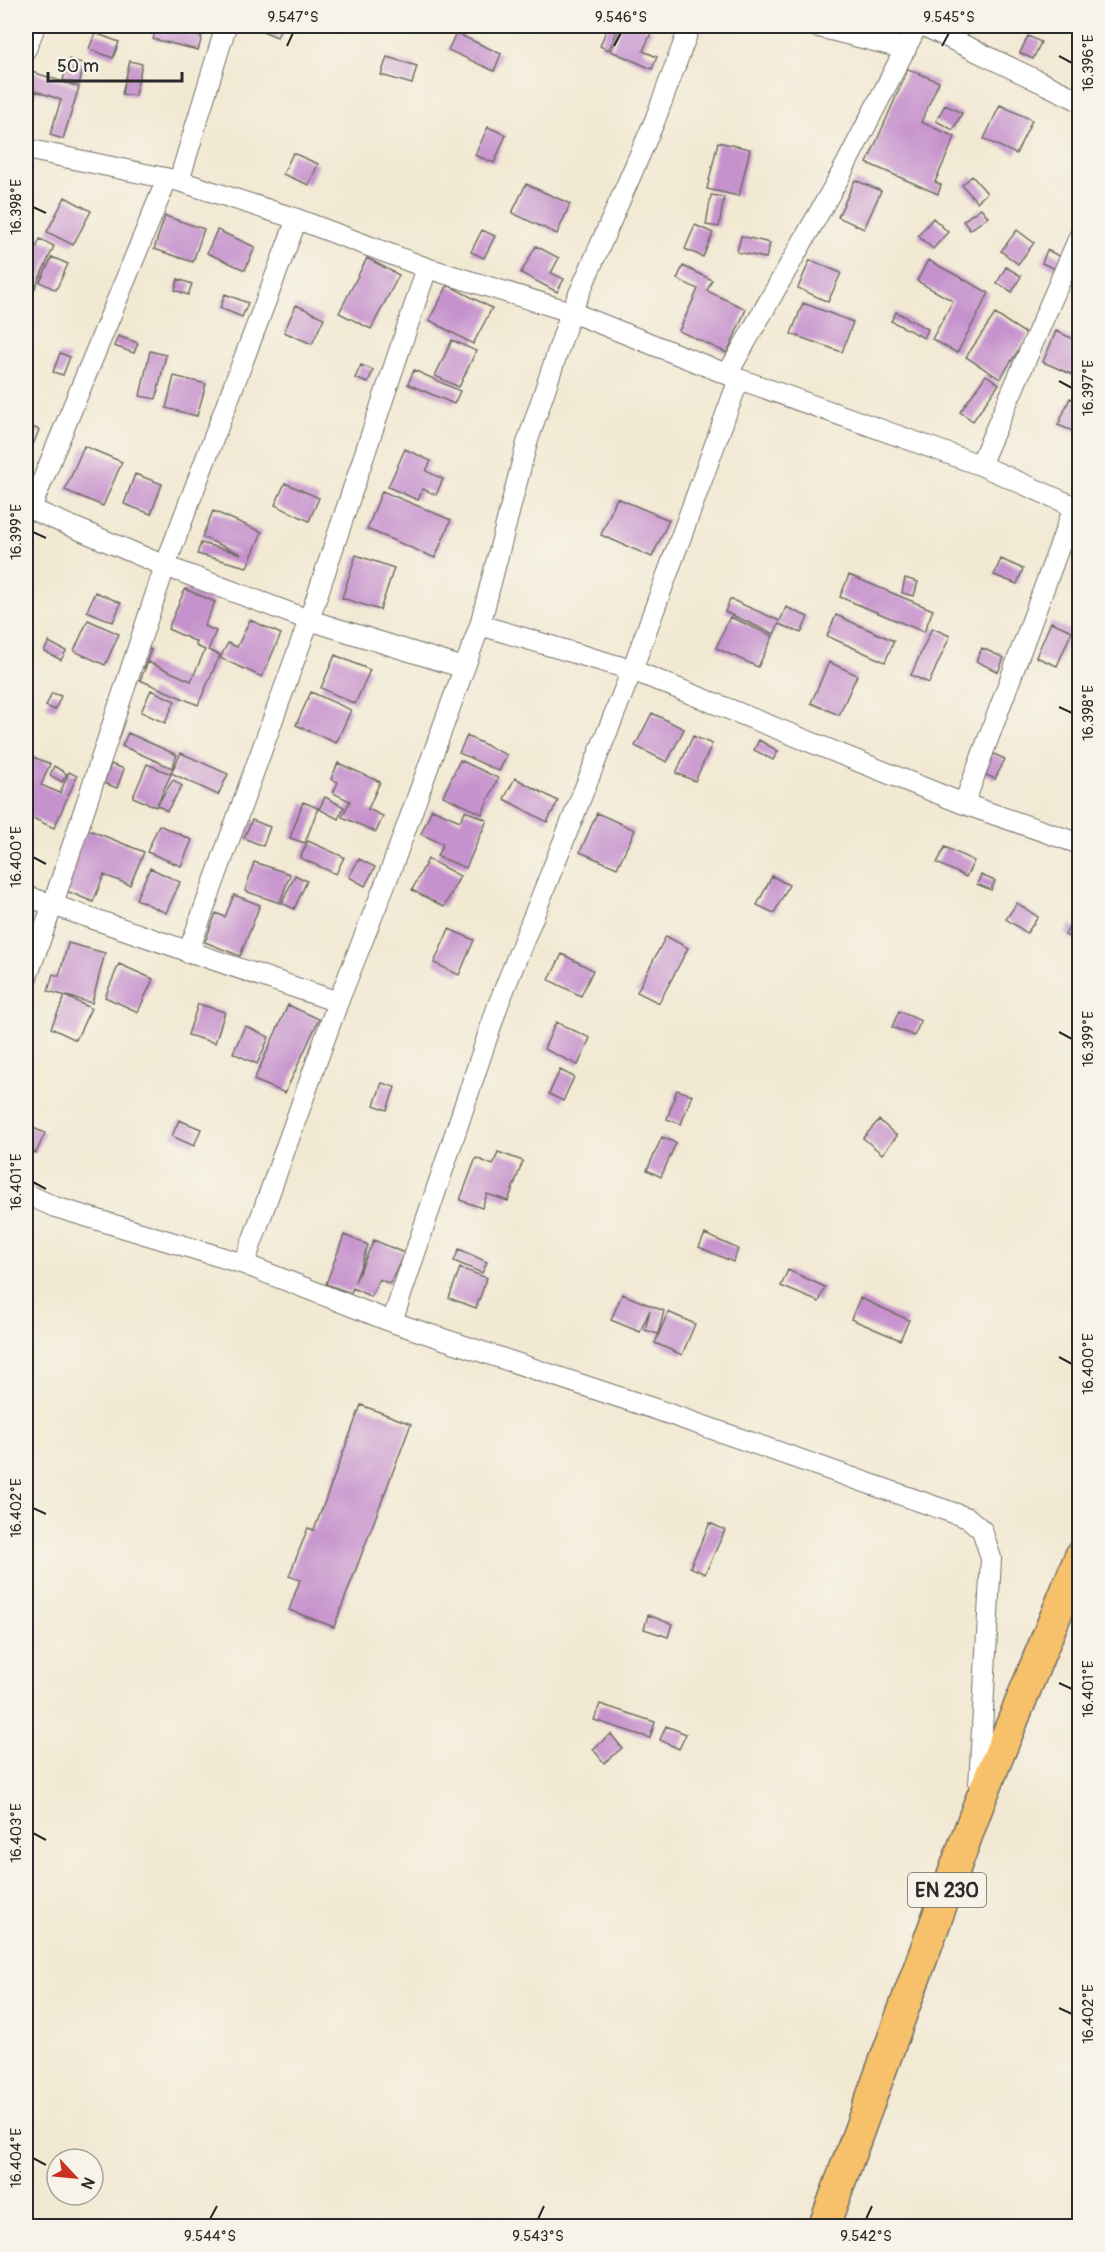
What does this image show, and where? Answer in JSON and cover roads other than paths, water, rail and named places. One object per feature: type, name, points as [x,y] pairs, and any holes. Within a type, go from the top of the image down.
[{"type":"main road","name":"EN 230","points":[[824,2226],[978,1806],[1079,1562]]},
{"type":"street","points":[[26,49],[35,26]]},
{"type":"street","points":[[226,26],[173,180],[28,507],[165,566],[309,620],[464,668]]},
{"type":"street","points":[[243,1264],[338,1002],[390,872],[480,624],[528,443],[571,312],[655,120],[690,26]]},
{"type":"street","points":[[815,26],[906,49]]},
{"type":"street","points":[[392,1322],[498,1005],[632,670],[734,376],[917,26]]},
{"type":"street","points":[[924,26],[1080,101]]},
{"type":"street","points":[[26,149],[173,180],[297,219],[427,268],[571,312],[734,376],[980,465],[1077,508],[964,804]]},
{"type":"street","points":[[26,980],[165,566],[297,219]]},
{"type":"street","points":[[980,465],[1080,235]]},
{"type":"street","points":[[188,953],[309,620],[427,268]]},
{"type":"street","points":[[480,624],[632,670],[964,804],[1078,838]]},
{"type":"street","points":[[26,896],[188,953],[338,1002]]},
{"type":"street","points":[[26,1194],[55,1207],[243,1264],[392,1322],[655,1409],[968,1518],[982,1530],[991,1558],[978,1806]]}]
